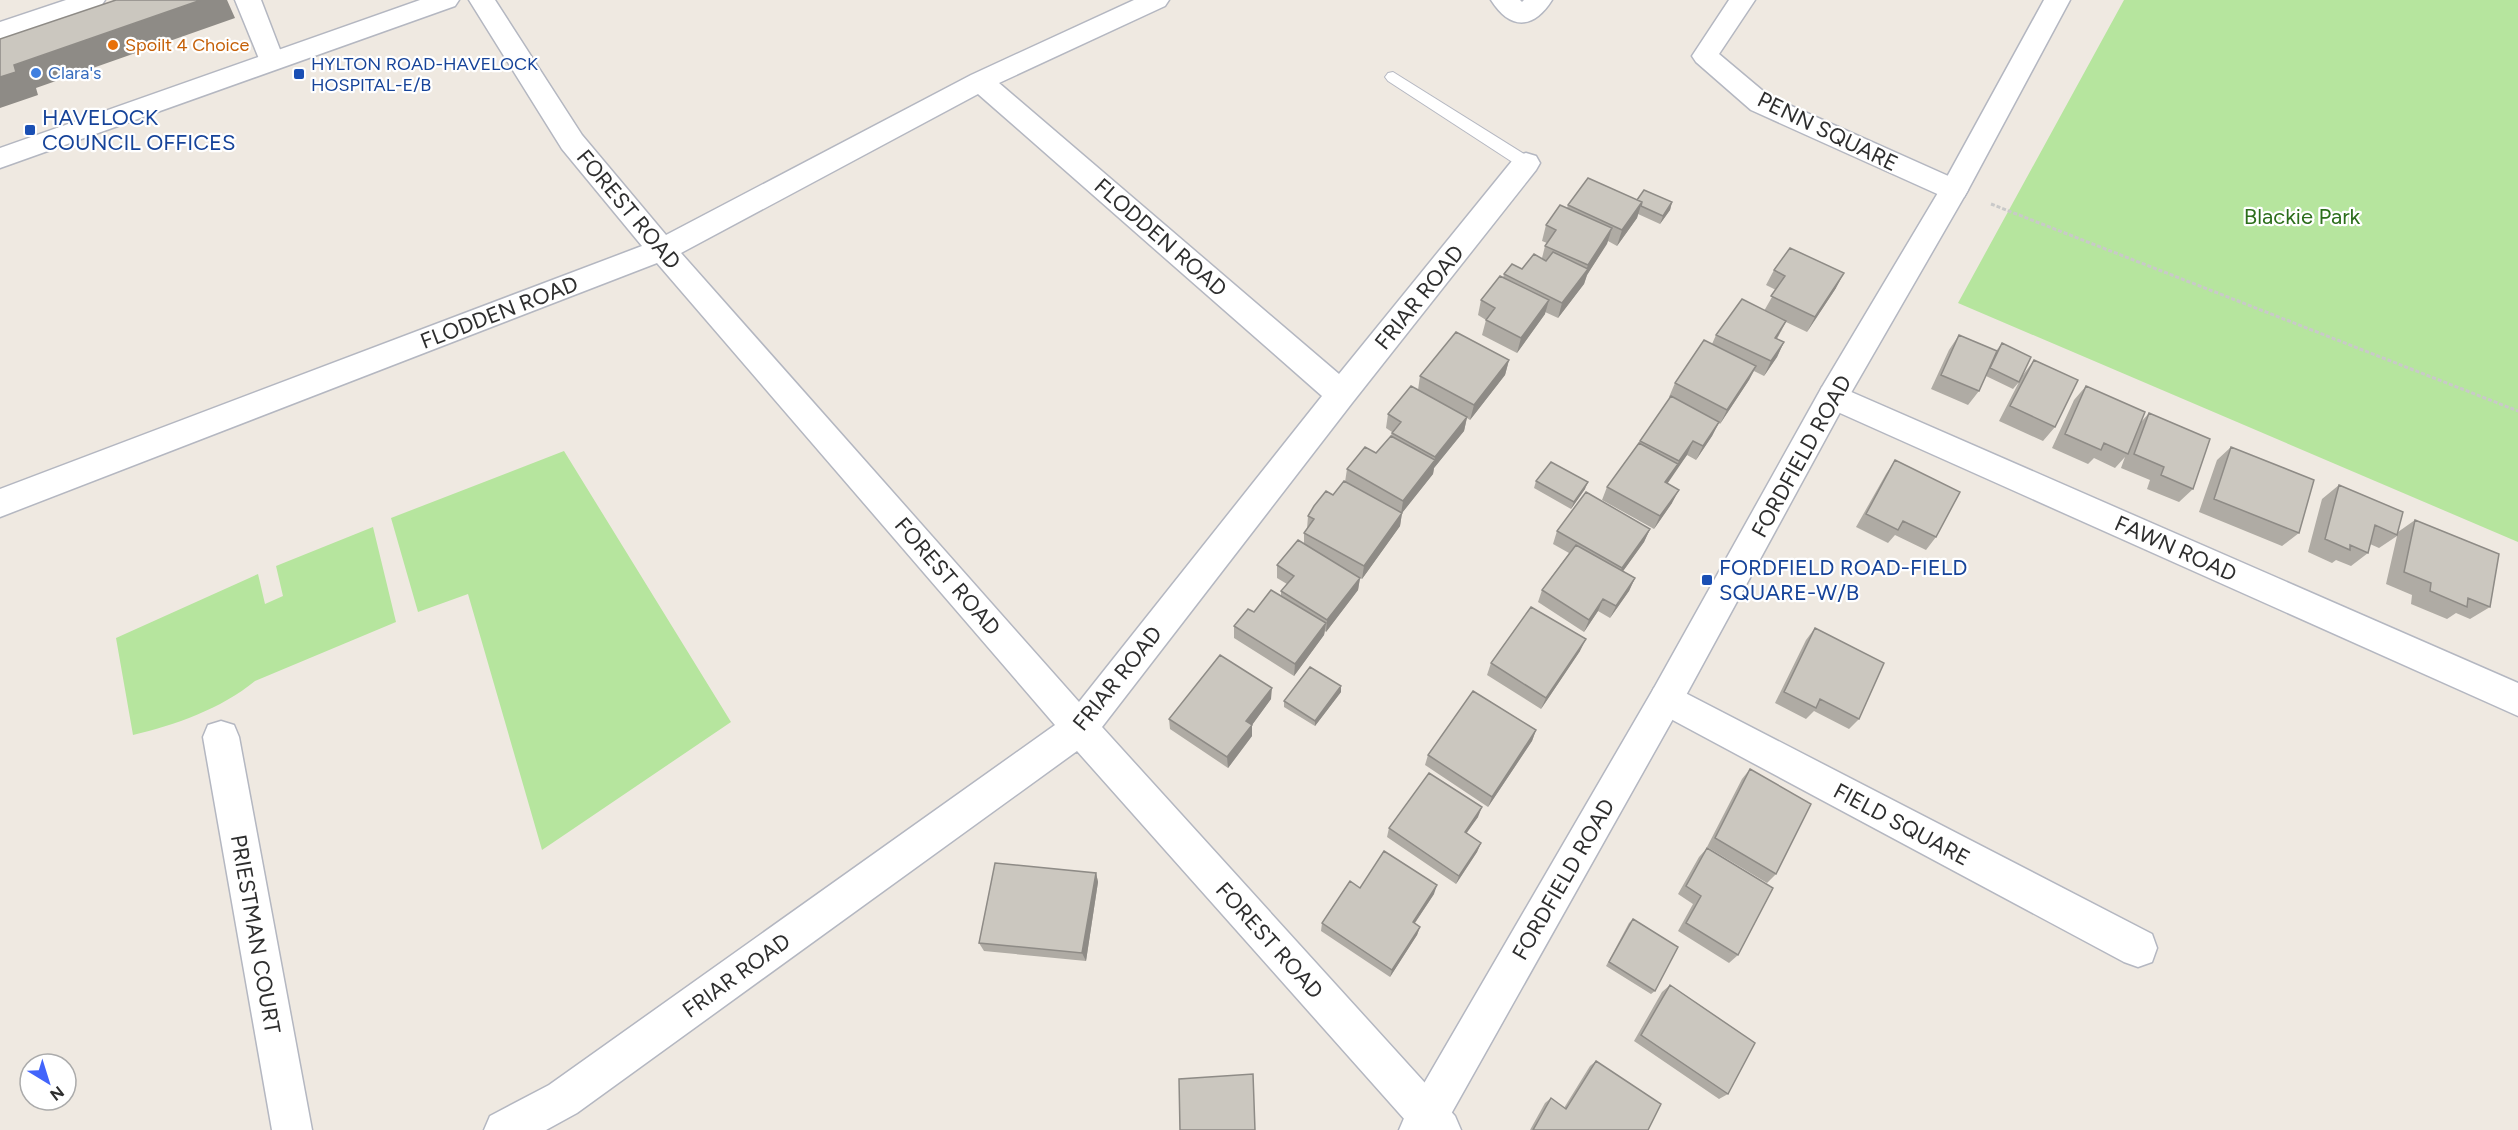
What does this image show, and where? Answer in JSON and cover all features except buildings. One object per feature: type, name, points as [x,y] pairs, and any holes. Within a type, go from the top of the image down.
[{"type":"street","points":[[0,31],[92,0]]},
{"type":"street","points":[[248,0],[271,60]]},
{"type":"street","points":[[0,158],[271,60],[446,0]]},
{"type":"street","name":"FOREST ROAD","points":[[483,0],[572,142],[662,250],[1429,1125]]},
{"type":"street","name":"FLODDEN ROAD","points":[[0,503],[662,250],[981,81],[1156,0]]},
{"type":"street","points":[[1504,0],[1522,16],[1539,0]]},
{"type":"street","name":"PENN SQUARE","points":[[1742,0],[1705,56],[1761,103],[1954,190]]},
{"type":"street","name":"FORDFIELD ROAD","points":[[1429,1125],[1833,396],[1954,190],[2057,0]]},
{"type":"street","name":"FLODDEN ROAD","points":[[981,81],[1341,394]]},
{"type":"street","name":"FRIAR ROAD","points":[[504,1130],[563,1100],[1080,728],[1341,394],[1526,163]]},
{"type":"street","name":"FAWN ROAD","points":[[1833,396],[2518,700]]},
{"type":"street","name":"FIELD SQUARE","points":[[1666,699],[2138,948]]},
{"type":"street","name":"PRIESTMAN COURT","points":[[221,737],[292,1130]]},
{"type":"lane","points":[[1393,77],[1526,163]]},
{"type":"path","points":[[1954,190],[2518,411]]},
{"type":"green space","name":"Blackie Park","points":[[2124,0],[2518,0],[2518,542],[1958,303]]},
{"type":"green space","points":[[564,451],[731,722],[542,850],[468,594],[418,612],[391,518]]},
{"type":"green space","points":[[373,527],[396,622],[255,681],[228,700],[197,715],[133,735],[116,638],[258,574],[265,604],[283,596],[276,566]]},
{"type":"place","name":"Spoilt 4 Choice","points":[[113,45]]},
{"type":"place","name":"Clara's","points":[[36,73]]},
{"type":"place","name":"HYLTON ROAD-HAVELOCK HOSPITAL-E/B","points":[[299,74]]},
{"type":"place","name":"HAVELOCK COUNCIL OFFICES","points":[[30,130]]},
{"type":"place","name":"FORDFIELD ROAD-FIELD SQUARE-W/B","points":[[1707,580]]}]
